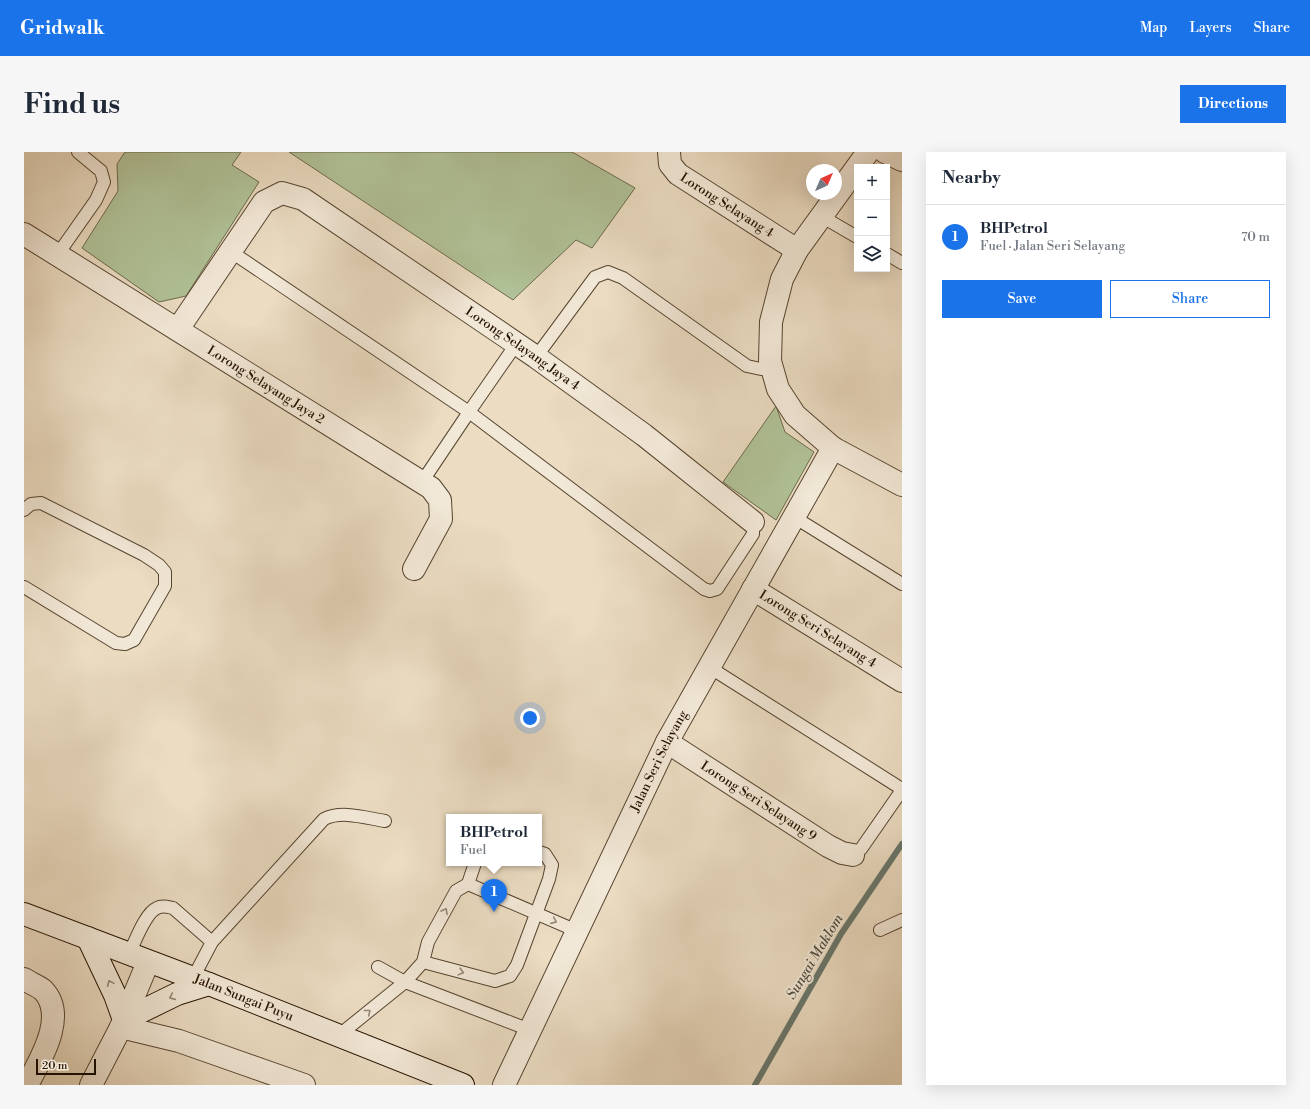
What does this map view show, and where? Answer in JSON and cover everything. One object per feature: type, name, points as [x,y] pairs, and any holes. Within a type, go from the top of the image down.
[{"type":"street","name":"Lorong Selayang 4","points":[[669,152],[670,164],[678,174],[797,250]]},
{"type":"street","points":[[868,152],[797,250],[782,279],[771,322],[770,361],[778,388],[795,415],[833,448],[902,485]]},
{"type":"street","points":[[885,152],[902,160]]},
{"type":"street","name":"Lorong Selayang Jaya 4","points":[[230,251],[264,202],[282,192],[303,199],[517,343],[644,435],[753,522]]},
{"type":"street","name":"Lorong Selayang Jaya 2","points":[[24,234],[431,488],[440,500],[441,519],[414,569]]},
{"type":"street","points":[[178,329],[230,251]]},
{"type":"street","name":"Jalan Seri Selayang","points":[[504,1085],[667,742],[833,448]]},
{"type":"street","name":"Lorong Seri Selayang 4","points":[[754,589],[902,681]]},
{"type":"street","name":"Lorong Seri Selayang 9","points":[[667,742],[828,846],[842,853],[853,855]]},
{"type":"street","name":"Jalan Sungai Puyu","points":[[24,914],[201,981],[463,1085]]},
{"type":"street","points":[[88,938],[115,995],[122,1023]]},
{"type":"street","points":[[91,1085],[122,1023],[138,958]]},
{"type":"street","points":[[24,979],[42,990],[51,1004],[54,1019],[50,1037],[27,1082]]},
{"type":"street","points":[[122,1023],[201,981]]},
{"type":"street","points":[[122,1023],[180,1041],[304,1085]]},
{"type":"lane","points":[[58,254],[96,200],[104,182],[101,170],[78,152]]},
{"type":"lane","points":[[821,216],[855,236]]},
{"type":"lane","points":[[230,251],[469,412],[704,589],[710,592],[717,589],[753,534],[753,522]]},
{"type":"lane","points":[[890,256],[902,263]]},
{"type":"lane","points":[[536,357],[595,277],[608,272],[623,278],[747,366],[761,369],[772,369]]},
{"type":"lane","points":[[422,482],[517,343]]},
{"type":"lane","points":[[24,510],[31,504],[41,503],[48,506],[149,558],[159,565],[165,572],[165,586],[134,640],[125,644],[116,643],[24,587]]},
{"type":"lane","points":[[794,517],[902,584]]},
{"type":"lane","points":[[709,667],[902,789],[861,849],[853,855]]},
{"type":"lane","points":[[201,981],[212,942],[324,819],[332,815],[340,814],[385,822]]},
{"type":"lane","points":[[424,962],[494,981],[510,976],[517,965],[549,879],[552,865],[545,854],[542,853]]},
{"type":"lane","points":[[338,1036],[405,982],[424,962],[428,942],[456,892],[468,884],[474,866]]},
{"type":"lane","points":[[468,884],[577,932]]},
{"type":"lane","points":[[138,958],[149,913],[157,907],[165,906],[173,908],[212,942]]},
{"type":"lane","points":[[880,930],[902,920]]},
{"type":"lane","points":[[378,967],[405,982],[530,1030]]},
{"type":"green space","points":[[125,152],[241,152],[232,165],[259,182],[186,296],[159,302],[82,248],[118,191],[117,164]]},
{"type":"green space","points":[[289,152],[572,152],[635,188],[592,248],[576,240],[513,300]]},
{"type":"green space","points":[[776,406],[785,432],[814,452],[776,520],[723,482]]},
{"type":"waterway","name":"Sungai Maklom","points":[[755,1085],[841,934],[902,844]]},
{"type":"place","name":"BHPetrol","points":[[494,912]]}]
